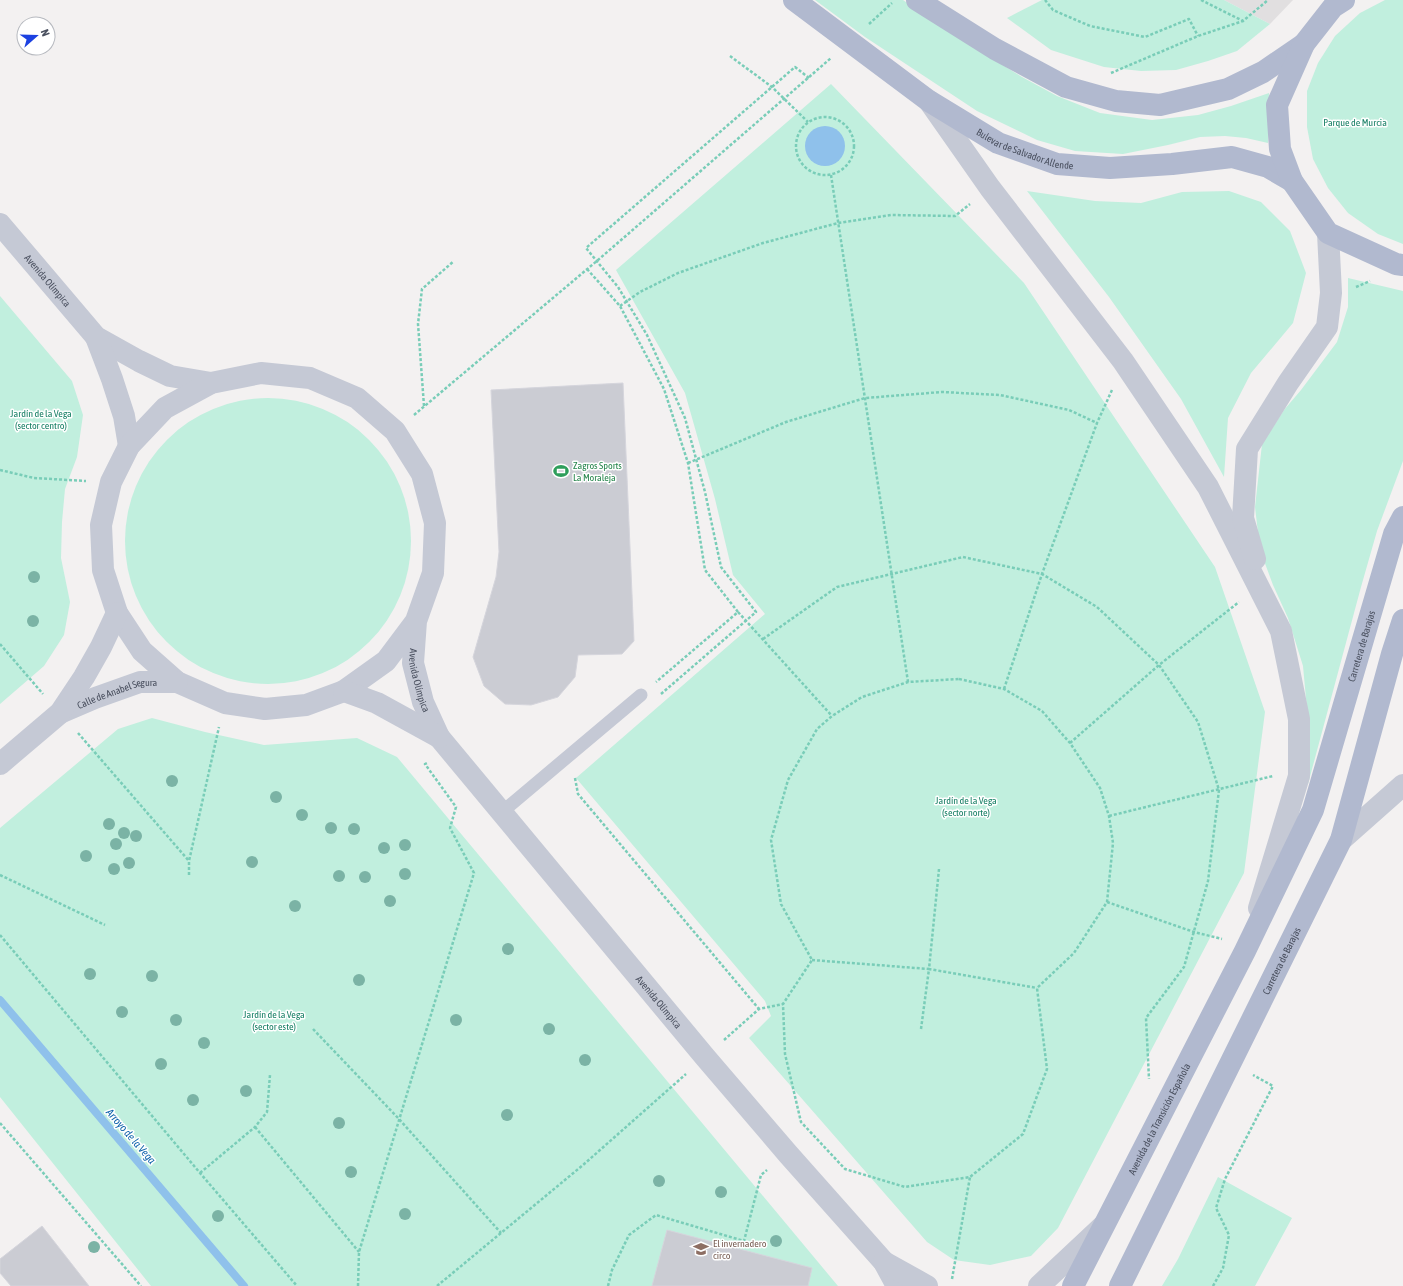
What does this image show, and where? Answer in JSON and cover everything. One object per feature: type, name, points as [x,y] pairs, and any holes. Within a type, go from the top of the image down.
[{"type":"main road","name":"Bulevar de Salvador Allende","points":[[794,0],[929,101],[998,143],[1057,164],[1110,168],[1172,164],[1232,157],[1268,167],[1292,181]]},
{"type":"main road","points":[[917,0],[995,49],[1066,87],[1116,101],[1160,104],[1228,88],[1263,72],[1304,44]]},
{"type":"main road","points":[[1344,0],[1333,7],[1304,44],[1277,104],[1280,149],[1292,181],[1328,233],[1396,264],[1403,265]]},
{"type":"main road","name":"Carretera de Barajas","points":[[1246,951],[1313,810],[1394,534],[1403,517]]},
{"type":"main road","name":"Carretera de Barajas","points":[[1120,1286],[1341,840],[1392,654],[1403,620]]},
{"type":"main road","name":"Avenida de la Transición Española","points":[[1072,1286],[1246,951]]},
{"type":"street","points":[[929,101],[990,188],[1123,361],[1203,480],[1268,604],[1281,632],[1299,719],[1299,776],[1246,951]]},
{"type":"street","name":"Avenida Olímpica","points":[[0,224],[96,337],[124,416],[129,446]]},
{"type":"street","points":[[1268,604],[1243,518],[1247,449],[1288,383],[1327,327],[1331,293],[1328,233]]},
{"type":"street","name":"Avenida Olímpica","points":[[96,337],[170,376],[211,383]]},
{"type":"street","points":[[260,373],[310,378],[357,398],[395,431],[422,474],[435,523],[433,573],[416,621],[386,661],[344,691],[306,705],[265,709],[225,703],[177,682],[142,651],[117,613],[103,570],[101,526],[111,482],[129,446],[165,408],[211,383],[260,373]]},
{"type":"street","name":"Calle de Anabel Segura","points":[[0,764],[60,713],[84,677],[101,647],[117,613]]},
{"type":"street","name":"Avenida Olímpica","points":[[416,621],[413,663],[423,702],[442,742],[705,1057],[788,1154],[884,1262],[897,1286]]},
{"type":"street","name":"Calle de Anabel Segura","points":[[60,713],[95,698],[140,682],[177,682]]},
{"type":"street","name":"Avenida Olímpica","points":[[344,691],[377,703],[442,742]]},
{"type":"street","points":[[1341,840],[1403,785]]},
{"type":"street","points":[[1039,1286],[1106,1222]]},
{"type":"street","name":"Avenida Olímpica","points":[[884,1262],[927,1286]]},
{"type":"lane","points":[[502,812],[641,695]]},
{"type":"path","points":[[395,431],[598,260],[785,99],[895,0]]},
{"type":"path","points":[[1045,0],[1053,10],[1090,26],[1145,37],[1189,19],[1198,36]]},
{"type":"path","points":[[1201,0],[1244,21]]},
{"type":"path","points":[[1114,75],[1106,74],[1198,36],[1244,21],[1268,0]]},
{"type":"path","points":[[730,56],[772,87],[808,122]]},
{"type":"path","points":[[658,697],[756,612],[721,567],[705,492],[685,418],[647,335],[618,287],[598,260],[586,248],[795,67],[809,78]]},
{"type":"path","points":[[826,116],[836,118],[844,123],[850,130],[854,139],[855,149],[847,166],[840,172],[831,175],[821,175],[811,172],[804,166],[798,157],[796,148],[797,138],[801,129],[808,122],[816,117],[826,116]]},
{"type":"path","points":[[831,175],[908,682]]},
{"type":"path","points":[[620,306],[640,292],[678,273],[763,243],[838,223],[891,215],[955,216]]},
{"type":"path","points":[[424,406],[418,324],[422,289],[454,261]]},
{"type":"path","points":[[587,269],[620,306],[664,389],[688,463],[706,570],[738,612],[832,716]]},
{"type":"path","points":[[1004,689],[1042,574],[1097,423],[1113,387]]},
{"type":"path","points":[[688,463],[786,422],[865,398],[942,392],[1000,395],[1069,410],[1097,423]]},
{"type":"path","points":[[0,470],[34,478],[111,482]]},
{"type":"path","points":[[763,640],[837,587],[963,557],[1042,574],[1097,607],[1159,665],[1198,722],[1219,790],[1208,881],[1184,967],[1146,1018],[1149,1086]]},
{"type":"path","points":[[1070,743],[1159,665],[1243,600]]},
{"type":"path","points":[[641,695],[738,612]]},
{"type":"path","points":[[0,644],[190,861]]},
{"type":"path","points":[[812,960],[781,904],[771,840],[788,780],[817,729],[832,716],[862,697],[908,682],[959,679],[1004,689],[1042,711],[1070,743],[1100,788],[1109,816],[1113,844],[1107,902],[1074,953],[1037,988]]},
{"type":"path","points":[[189,875],[190,861],[225,703]]},
{"type":"path","points":[[358,1286],[359,1252],[474,873],[450,828],[456,807],[425,764],[442,742]]},
{"type":"path","points":[[574,774],[578,794],[758,1009]]},
{"type":"path","points":[[1109,816],[1276,775]]},
{"type":"path","points":[[921,1030],[939,869]]},
{"type":"path","points":[[0,875],[105,925]]},
{"type":"path","points":[[1107,902],[1194,932],[1222,939]]},
{"type":"path","points":[[0,935],[297,1286]]},
{"type":"path","points":[[812,960],[929,969],[1037,988]]},
{"type":"path","points":[[812,960],[783,1004],[786,1054],[801,1122],[845,1169],[906,1187],[970,1177],[1023,1134],[1047,1069],[1037,988]]},
{"type":"path","points":[[437,1286],[583,1165],[758,1009],[783,1004]]},
{"type":"path","points":[[313,1028],[399,1119],[501,1233]]},
{"type":"path","points":[[1213,1286],[1223,1268],[1229,1235],[1216,1208],[1218,1201],[1225,1179],[1273,1086],[1230,1063]]},
{"type":"path","points":[[200,1173],[255,1127],[267,1112],[270,1075]]},
{"type":"path","points":[[0,1123],[141,1286]]},
{"type":"path","points":[[255,1127],[359,1252]]},
{"type":"path","points":[[608,1286],[612,1270],[629,1235],[656,1215],[744,1241],[761,1174],[788,1154]]},
{"type":"path","points":[[952,1280],[970,1177]]},
{"type":"shaded area","points":[[1224,0],[1293,0],[1270,24]]},
{"type":"green space","points":[[815,0],[903,0],[948,31],[1022,77],[1057,96],[1100,113],[1152,120],[1198,115],[1269,93],[1268,143],[1246,138],[1225,136],[1200,137],[1123,154],[1075,151],[1037,140],[977,111],[865,37]]},
{"type":"green space","points":[[1042,0],[1224,0],[1270,24],[1237,51],[1176,70],[1141,71],[1104,67],[1051,50],[1007,18]]},
{"type":"green space","name":"Parque de Murcia","points":[[1385,0],[1403,0],[1403,244],[1378,234],[1348,213],[1328,188],[1313,159],[1307,127],[1307,91],[1318,63],[1335,36],[1360,13]]},
{"type":"green space","name":"Jardín de la Vega (sector norte)","points":[[831,84],[1024,283],[1215,567],[1265,712],[1244,873],[1058,1228],[1031,1256],[990,1265],[954,1260],[927,1242],[749,1038],[771,1016],[765,1001],[576,778],[765,614],[733,575],[715,499],[685,393],[616,270]]},
{"type":"green space","points":[[1027,191],[1095,201],[1141,203],[1182,192],[1229,191],[1261,202],[1290,231],[1306,273],[1293,323],[1251,373],[1228,418],[1224,477],[1181,399],[1109,297]]},
{"type":"green space","points":[[1348,278],[1403,291],[1403,461],[1377,531],[1308,784],[1309,731],[1303,666],[1288,618],[1273,585],[1260,550],[1255,507],[1262,444],[1284,410],[1337,342],[1348,307]]},
{"type":"green space","name":"Jardín de la Vega (sector centro)","points":[[0,296],[72,381],[83,415],[77,457],[65,489],[62,522],[61,558],[70,602],[64,635],[44,666],[0,704]]},
{"type":"green space","points":[[268,398],[296,401],[323,409],[359,430],[379,450],[394,474],[405,499],[411,541],[408,569],[400,596],[379,632],[359,652],[335,667],[310,678],[268,684],[240,681],[213,673],[177,652],[157,632],[142,608],[131,583],[125,541],[128,513],[136,486],[157,450],[177,430],[201,415],[226,404]]},
{"type":"green space","name":"Jardín de la Vega (sector este)","points":[[152,718],[264,745],[357,738],[397,757],[838,1286],[151,1286],[0,1097],[0,828],[118,729]]},
{"type":"green space","points":[[1218,1177],[1292,1218],[1255,1286],[1162,1286],[1178,1259]]},
{"type":"water","points":[[829,126],[836,129],[842,135],[845,146],[844,154],[836,163],[829,166],[821,166],[814,163],[806,154],[805,142],[808,135],[817,127]]},
{"type":"building","name":"Zagros Sports La Moraleja","points":[[623,383],[634,641],[622,654],[578,655],[575,677],[558,697],[531,705],[505,704],[484,686],[473,657],[496,577],[499,552],[491,390]]},
{"type":"building","points":[[42,1226],[89,1286],[11,1286],[0,1273],[0,1259]]},
{"type":"building","name":"El invernadero circo","points":[[667,1230],[812,1268],[808,1286],[652,1286]]},
{"type":"waterway","name":"Arroyo de la Vega","points":[[0,1000],[244,1286]]},
{"type":"place","name":"Zagros Sports La Moraleja","points":[[561,471]]},
{"type":"place","name":"El invernadero circo","points":[[701,1249]]}]
